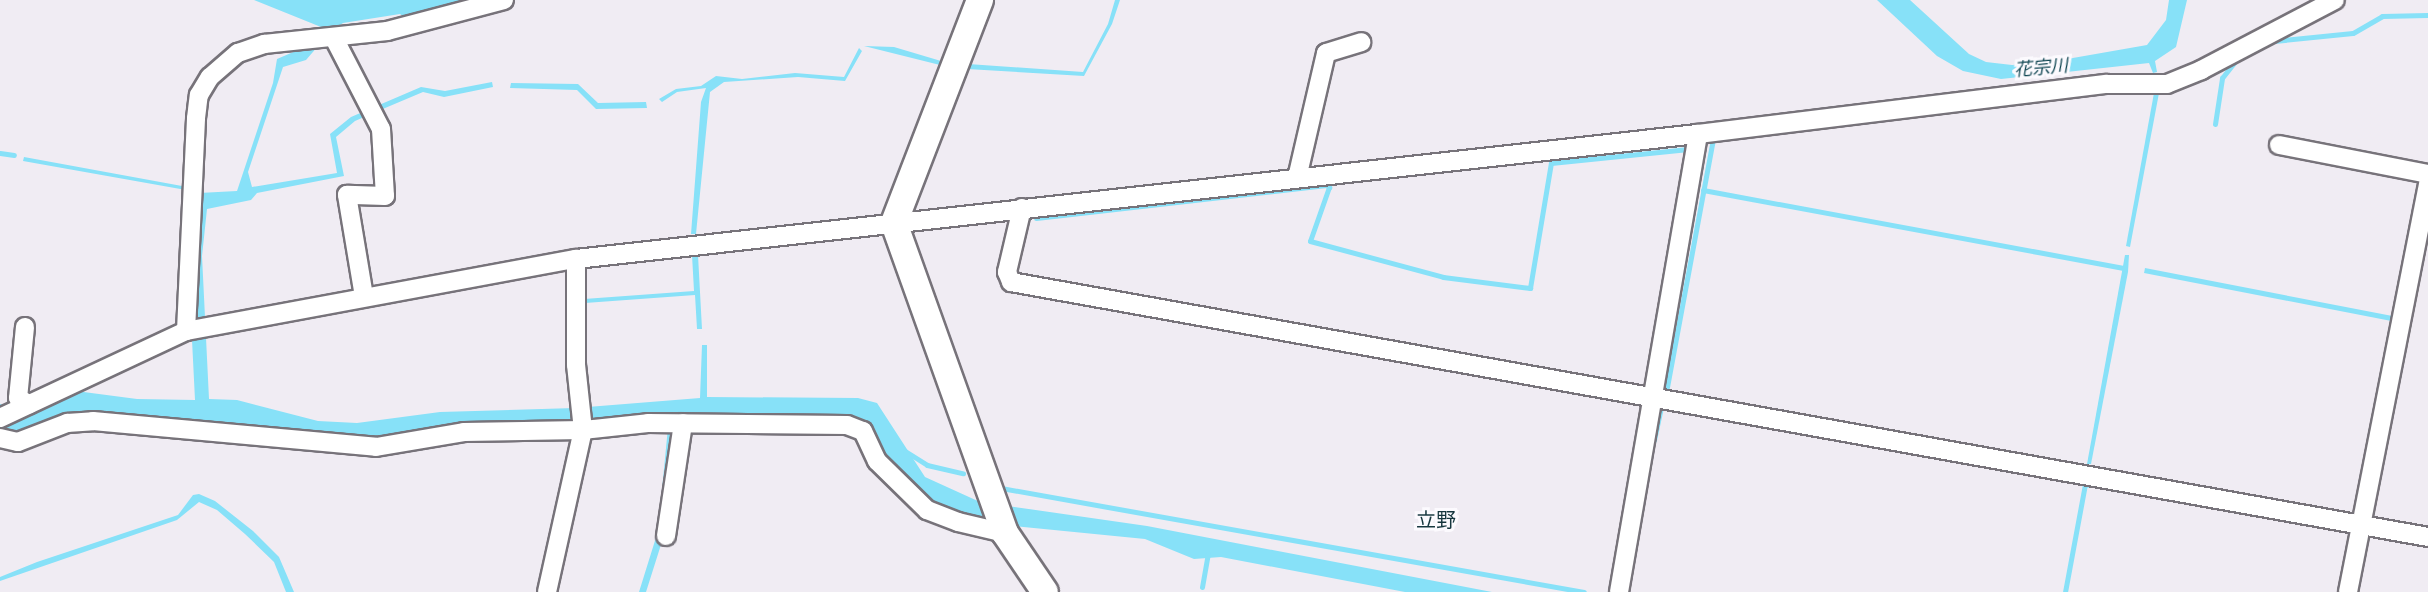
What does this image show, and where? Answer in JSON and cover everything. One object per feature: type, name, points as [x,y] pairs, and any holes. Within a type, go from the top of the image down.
[{"type":"street","points":[[186,331],[199,95],[210,76],[238,53],[264,44],[387,32],[504,0]]},
{"type":"street","points":[[980,0],[894,223],[1005,533],[1045,592]]},
{"type":"street","points":[[0,418],[186,331],[576,259],[1698,134],[2107,84],[2167,84],[2201,70],[2335,0]]},
{"type":"street","points":[[334,38],[381,129],[385,196],[347,195],[364,297]]},
{"type":"street","points":[[1297,178],[1326,53],[1361,42]]},
{"type":"street","points":[[1619,592],[1698,134]]},
{"type":"street","points":[[2278,146],[2428,174]]},
{"type":"street","points":[[2348,592],[2428,183]]},
{"type":"street","points":[[1022,208],[1007,272],[1011,282],[2428,537]]},
{"type":"street","points":[[547,592],[583,430],[576,365],[576,259]]},
{"type":"street","points":[[25,327],[18,398],[26,405]]},
{"type":"street","points":[[0,438],[18,442],[67,423],[93,421],[376,447],[464,432],[583,430],[683,423],[847,425],[863,431],[877,461],[927,510],[958,522],[1005,533]]},
{"type":"street","points":[[666,536],[683,423]]},
{"type":"water","points":[[254,0],[475,0],[407,19],[400,14],[343,23],[331,31],[306,60],[283,67],[248,172],[252,187],[337,173],[330,134],[351,117],[421,87],[445,91],[492,82],[493,87],[444,97],[423,92],[355,121],[336,137],[344,176],[257,193],[251,200],[207,209],[202,256],[209,399],[237,400],[318,421],[357,423],[440,412],[575,408],[700,398],[702,345],[707,345],[707,397],[858,398],[877,403],[925,477],[980,502],[1147,526],[1492,592],[1405,592],[1221,557],[1194,559],[1145,539],[1014,526],[948,512],[927,503],[883,460],[869,428],[677,417],[665,532],[646,592],[639,592],[658,531],[669,417],[376,441],[212,422],[99,417],[20,432],[0,429],[0,404],[12,406],[76,391],[137,399],[195,400],[192,340],[197,213],[186,190],[23,161],[24,157],[182,186],[199,193],[237,191],[273,83],[277,59],[305,47],[321,27]]},
{"type":"water","points":[[1115,0],[1120,0],[1112,24],[1084,76],[967,69],[968,64],[1083,72],[1108,24]]},
{"type":"water","name":"花宗川","points":[[1877,0],[1910,0],[1969,54],[1986,62],[2012,65],[2050,62],[2147,45],[2166,20],[2169,0],[2187,0],[2176,47],[2155,61],[2157,72],[2153,73],[2149,63],[2001,79],[1963,71],[1937,56]]},
{"type":"water","points":[[864,46],[894,47],[941,61],[940,65]]},
{"type":"water","points":[[859,48],[862,51],[845,81],[798,77],[724,82],[710,92],[696,234],[691,234],[701,102],[706,88],[677,92],[662,102],[659,99],[676,89],[701,86],[716,76],[742,79],[795,73],[844,77]]},
{"type":"water","points":[[511,83],[578,84],[598,103],[646,102],[647,108],[596,109],[577,90],[510,88]]},
{"type":"water","points":[[2154,93],[2159,93],[2130,247],[2126,246]]},
{"type":"water","points":[[692,255],[698,255],[702,329],[697,329],[695,295],[585,303],[584,299],[694,291]]},
{"type":"water","points":[[2125,255],[2129,255],[2128,272],[2091,464],[2087,464]]},
{"type":"water","points":[[2145,268],[2392,316],[2391,321],[2144,273]]},
{"type":"water","points":[[199,494],[215,501],[253,531],[279,557],[294,592],[286,592],[274,562],[245,534],[217,510],[199,502],[177,520],[0,581],[0,577],[37,562],[178,515],[193,495]]},
{"type":"waterway","points":[[2274,41],[2353,33],[2382,16],[2428,15]]},
{"type":"waterway","points":[[2215,124],[2222,78],[2236,60]]},
{"type":"waterway","points":[[1667,387],[1713,140]]},
{"type":"waterway","points":[[1036,218],[1326,185],[1329,187],[1310,241],[1443,277],[1530,288],[1551,163],[1688,149]]},
{"type":"waterway","points":[[0,153],[14,155]]},
{"type":"waterway","points":[[1703,190],[2125,268]]},
{"type":"waterway","points":[[1654,440],[1662,403]]},
{"type":"waterway","points":[[905,451],[927,465],[963,473]]},
{"type":"waterway","points":[[999,483],[1001,488],[1584,592]]},
{"type":"waterway","points":[[2065,592],[2085,484],[2090,485]]},
{"type":"waterway","points":[[1202,587],[1208,554]]},
{"type":"district","name":"立野","points":[[1436,519]]}]
